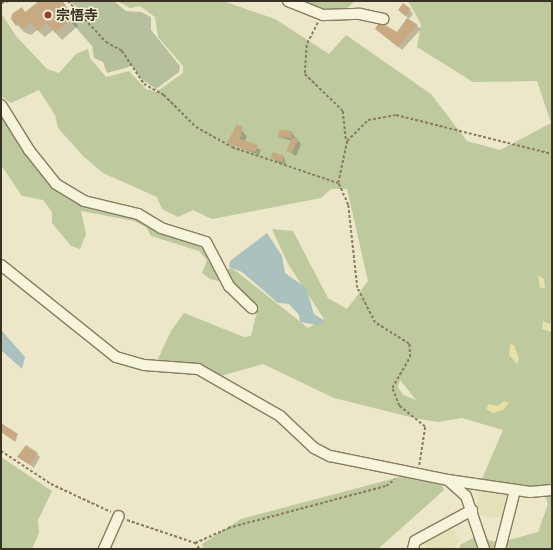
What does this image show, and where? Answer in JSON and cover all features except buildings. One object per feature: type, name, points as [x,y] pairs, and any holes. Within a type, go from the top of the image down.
[{"type":"street","points":[[288,1],[323,15],[360,14],[383,19]]},
{"type":"street","points":[[1,105],[29,150],[56,184],[84,201],[138,214],[161,228],[206,242],[229,286],[252,308]]},
{"type":"street","points":[[1,265],[116,358],[144,365],[198,369],[280,416],[319,451],[400,471],[418,473],[448,480],[515,490],[552,490]]},
{"type":"street","points":[[448,480],[466,496],[484,549]]},
{"type":"street","points":[[500,549],[515,490]]},
{"type":"street","points":[[413,549],[415,540],[472,510]]},
{"type":"street","points":[[104,549],[119,516]]},
{"type":"path","points":[[1,3],[9,1]]},
{"type":"path","points":[[68,1],[106,42],[122,51],[144,84],[164,94],[201,130],[232,147],[338,182]]},
{"type":"path","points":[[323,15],[308,41],[304,68],[313,84],[343,111],[346,141],[338,182],[348,205],[351,254],[362,302],[375,323],[405,340],[410,348],[407,365],[392,388],[399,406],[425,427],[418,473]]},
{"type":"path","points":[[346,141],[368,120],[396,115],[552,154]]},
{"type":"path","points":[[1,451],[51,484],[119,516],[195,543],[199,549]]},
{"type":"path","points":[[195,543],[240,525],[386,486],[400,471]]},
{"type":"green space","points":[[70,1],[114,1],[126,11],[141,12],[151,17],[151,30],[180,66],[179,72],[156,89],[141,79],[132,66],[107,73],[103,62],[94,58],[92,46],[72,23],[82,12]]},
{"type":"green space","points":[[117,1],[223,1],[275,19],[329,54],[346,35],[431,94],[467,141],[500,150],[551,123],[537,81],[473,82],[417,47],[421,24],[408,1],[552,1],[552,549],[460,549],[460,545],[477,536],[498,543],[538,532],[548,504],[544,493],[482,479],[503,430],[462,418],[438,422],[414,418],[334,398],[263,364],[221,376],[199,364],[157,361],[171,331],[184,313],[244,337],[251,336],[257,311],[229,284],[210,279],[202,273],[207,260],[199,251],[151,236],[146,227],[134,221],[81,211],[86,234],[80,249],[71,246],[52,223],[52,212],[43,200],[22,196],[1,165],[1,109],[68,199],[137,216],[195,242],[225,270],[232,268],[308,328],[324,319],[288,264],[272,229],[293,231],[328,298],[347,309],[368,281],[347,189],[331,189],[321,198],[212,219],[193,210],[178,217],[162,209],[157,197],[103,173],[83,156],[58,128],[55,115],[39,90],[11,103],[1,96],[1,13],[16,36],[47,69],[59,73],[76,54],[88,49],[90,58],[106,77],[129,71],[146,89],[156,92],[183,73],[183,66],[158,37],[155,17],[140,6],[130,8]],"holes":[[[400,380],[416,400],[403,395],[398,387]]]},
{"type":"green space","points":[[292,1],[355,1],[344,11],[324,12]]},
{"type":"green space","points":[[1,457],[52,491],[38,520],[39,533],[32,549],[1,549]]},
{"type":"green space","points":[[403,476],[441,481],[444,490],[378,549],[204,549],[202,544],[241,519]]},
{"type":"green space","points":[[480,486],[511,493],[504,518],[476,515]]},
{"type":"green space","points":[[451,523],[460,541],[453,549],[428,549],[421,540]]},
{"type":"sand","points":[[538,275],[544,279],[545,288],[540,288]]},
{"type":"sand","points":[[543,321],[549,324],[552,321],[552,332],[542,329]]},
{"type":"sand","points":[[510,344],[514,345],[519,359],[517,364],[509,355]]},
{"type":"sand","points":[[504,401],[509,403],[503,410],[493,413],[486,409],[489,404],[498,406]]},
{"type":"water","points":[[267,233],[282,256],[285,273],[306,288],[314,314],[325,321],[317,325],[300,322],[299,315],[289,304],[278,303],[242,272],[229,267],[230,261]]},
{"type":"water","points":[[1,330],[25,357],[22,369],[1,350]]},
{"type":"place","name":"宗悟寺","points":[[48,15]]}]
